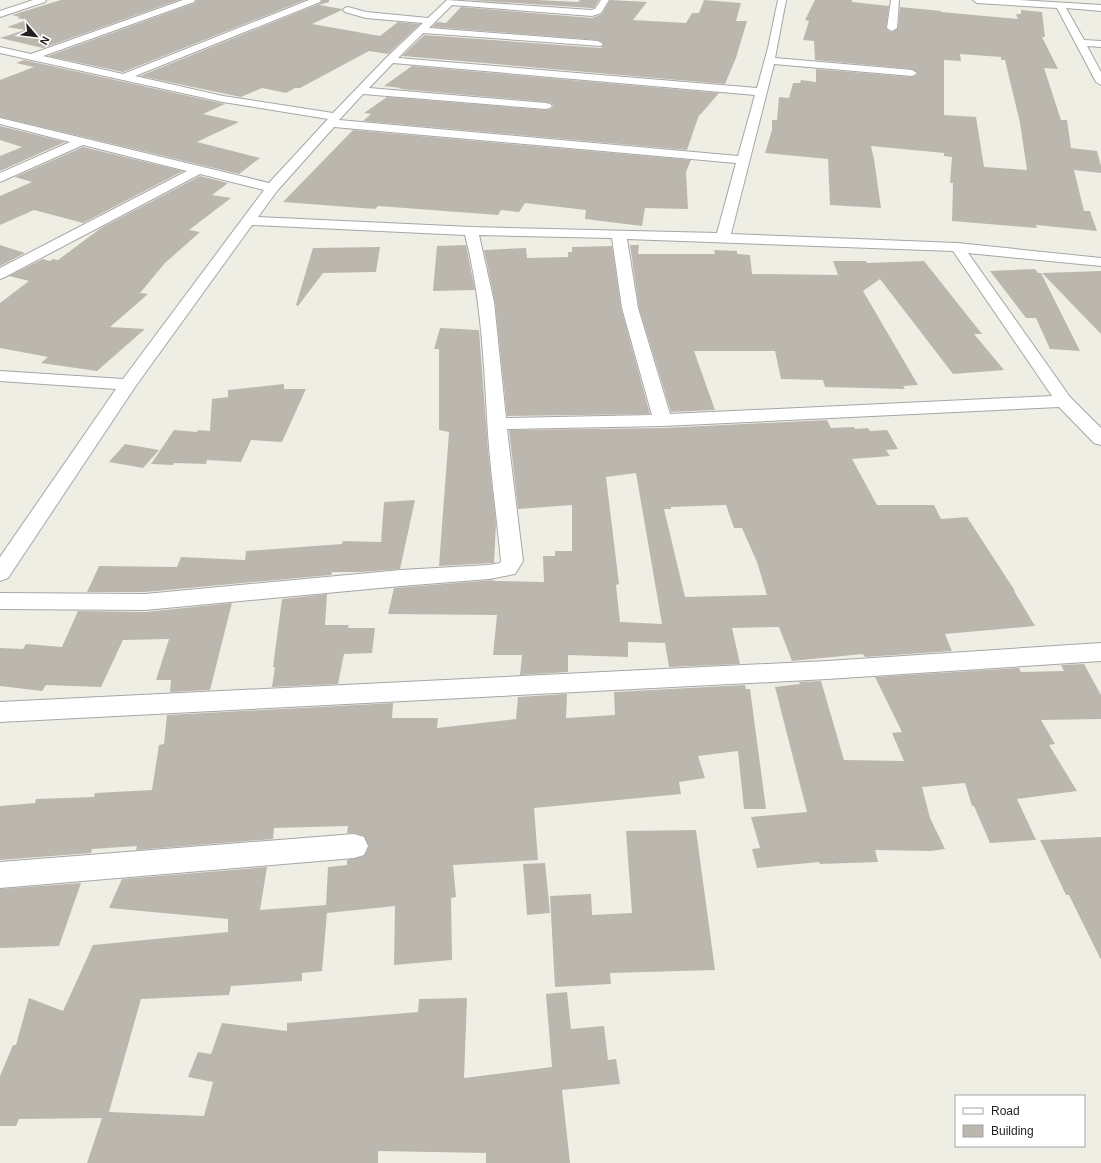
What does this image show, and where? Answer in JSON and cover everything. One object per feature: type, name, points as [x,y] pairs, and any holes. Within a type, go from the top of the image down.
[{"type":"street","points":[[0,14],[42,0]]},
{"type":"street","points":[[32,57],[191,0]]},
{"type":"street","points":[[124,77],[317,0]]},
{"type":"street","points":[[0,573],[128,385],[272,188],[333,120],[420,30],[451,1],[592,13],[598,11],[605,0]]},
{"type":"street","points":[[723,238],[742,160],[762,92],[769,61],[777,48],[782,0]]},
{"type":"street","points":[[892,28],[895,0]]},
{"type":"street","points":[[977,0],[1101,8]]},
{"type":"street","points":[[1060,5],[1101,82]]},
{"type":"street","points":[[348,10],[366,16],[431,21]]},
{"type":"street","points":[[420,30],[598,44]]},
{"type":"street","points":[[1079,43],[1101,44]]},
{"type":"street","points":[[0,50],[333,120],[742,160]]},
{"type":"street","points":[[390,60],[762,92]]},
{"type":"street","points":[[769,61],[912,73]]},
{"type":"street","points":[[361,91],[546,106]]},
{"type":"street","points":[[0,121],[272,188]]},
{"type":"street","points":[[0,178],[82,141]]},
{"type":"street","points":[[0,274],[198,170]]},
{"type":"street","points":[[248,221],[471,231],[619,234],[957,247],[1101,262]]},
{"type":"street","points":[[0,601],[145,602],[401,578],[489,572],[507,569],[512,561],[497,424],[491,336],[480,260],[471,231]]},
{"type":"street","points":[[619,234],[630,308],[663,420]]},
{"type":"street","points":[[957,247],[1064,401],[1101,439]]},
{"type":"street","points":[[0,376],[128,385]]},
{"type":"street","points":[[497,424],[663,420],[1064,401]]},
{"type":"street","points":[[0,712],[826,670],[1101,652]]},
{"type":"street","points":[[0,875],[354,846]]},
{"type":"building","points":[[61,0],[179,0],[43,48],[0,38],[25,30],[7,27],[27,20],[17,18],[20,17],[12,15]]},
{"type":"building","points":[[196,0],[305,0],[123,72],[48,56],[195,3]]},
{"type":"building","points":[[322,0],[329,0],[329,2],[319,5],[342,10],[312,24],[380,36],[398,22],[420,24],[388,54],[369,51],[300,88],[295,88],[286,93],[262,88],[241,97],[140,76],[321,3]]},
{"type":"building","points":[[469,0],[537,0],[578,2],[580,0],[599,0],[594,8],[591,8]]},
{"type":"building","points":[[610,0],[647,2],[633,20],[686,23],[692,13],[699,13],[704,0],[741,3],[736,21],[747,21],[736,58],[725,84],[402,56],[424,35],[601,48],[604,44],[598,40],[432,27],[437,22],[446,23],[461,7],[592,18],[602,14]]},
{"type":"building","points":[[815,0],[852,0],[852,2],[889,6],[886,28],[891,32],[898,28],[900,7],[1018,19],[1016,14],[1021,14],[1021,10],[1042,12],[1045,37],[1042,37],[1058,69],[1044,68],[1061,120],[1067,120],[1071,148],[1097,151],[1101,166],[1101,173],[1074,170],[1084,211],[1090,211],[1097,231],[1036,225],[1037,228],[952,221],[953,183],[950,183],[952,157],[944,156],[944,153],[871,146],[881,208],[830,205],[828,159],[765,153],[772,130],[772,120],[777,120],[779,97],[789,98],[793,83],[800,83],[801,80],[816,82],[816,69],[912,77],[918,74],[912,69],[815,60],[814,41],[803,40],[809,21],[805,20]],"holes":[[[960,54],[1001,57],[1001,60],[1005,60],[1020,123],[1027,170],[984,167],[976,117],[944,115],[944,60],[961,61]]]},
{"type":"building","points":[[24,60],[225,104],[203,114],[239,122],[197,142],[260,158],[239,174],[0,117],[0,80],[34,67],[16,63]]},
{"type":"building","points":[[412,66],[719,93],[699,115],[687,150],[363,121],[371,114],[364,113],[387,97],[546,110],[551,109],[554,106],[551,103],[546,102],[400,89],[401,88],[384,86]]},
{"type":"building","points":[[0,126],[65,142],[0,171],[0,156],[22,147],[0,140]]},
{"type":"building","points":[[353,130],[691,160],[686,172],[688,209],[645,208],[642,226],[585,219],[586,210],[525,203],[519,212],[501,210],[498,215],[378,206],[375,209],[283,202]]},
{"type":"building","points":[[83,147],[183,171],[83,223],[34,210],[0,225],[0,196],[32,182],[15,177]]},
{"type":"building","points":[[200,176],[228,183],[212,195],[231,198],[189,230],[200,232],[165,263],[140,293],[148,294],[110,327],[145,329],[97,371],[41,363],[48,357],[0,348],[0,303],[29,281],[9,276],[43,259],[50,261],[53,259],[58,260],[101,228]]},
{"type":"building","points":[[0,245],[25,253],[0,266]]},
{"type":"building","points":[[466,245],[475,290],[433,291],[437,246]]},
{"type":"building","points":[[630,245],[639,245],[638,254],[715,254],[714,250],[737,251],[737,254],[750,255],[752,274],[838,275],[833,261],[866,261],[867,263],[924,261],[982,334],[974,334],[1004,370],[953,374],[880,279],[863,291],[918,385],[903,386],[905,389],[825,387],[823,380],[781,379],[775,351],[694,351],[715,410],[671,412],[639,308]]},
{"type":"building","points":[[612,246],[621,308],[650,414],[507,416],[495,302],[484,250],[526,248],[527,258],[568,257],[568,252],[572,252],[572,247]]},
{"type":"building","points":[[380,247],[376,272],[323,273],[298,306],[296,305],[313,248]]},
{"type":"building","points":[[1035,269],[1038,273],[1041,273],[1080,351],[1050,349],[1036,318],[1026,318],[990,271]]},
{"type":"building","points":[[1101,271],[1101,334],[1042,273]]},
{"type":"building","points":[[440,328],[479,330],[488,450],[496,523],[494,563],[439,566],[449,432],[439,430],[439,349],[434,349]]},
{"type":"building","points":[[284,384],[284,389],[306,389],[282,442],[251,440],[241,462],[207,460],[206,464],[151,464],[174,430],[197,432],[198,430],[210,431],[212,399],[228,397],[228,390]]},
{"type":"building","points":[[827,420],[831,428],[854,427],[855,429],[868,428],[870,431],[887,430],[898,449],[886,450],[890,456],[852,459],[877,505],[934,505],[941,519],[967,517],[1015,591],[1035,626],[945,634],[952,651],[865,657],[863,654],[792,661],[779,627],[732,628],[740,664],[669,667],[665,643],[628,642],[628,657],[568,655],[568,672],[520,675],[522,655],[493,655],[497,615],[388,614],[394,588],[494,580],[544,582],[543,556],[555,556],[555,551],[572,551],[572,505],[518,509],[509,430],[663,428]],"holes":[[[636,473],[662,624],[620,622],[616,585],[619,584],[606,477]],[[726,505],[734,528],[742,528],[757,562],[767,595],[685,597],[664,509],[671,509],[671,507]]]},
{"type":"building","points":[[125,444],[159,450],[143,468],[109,462]]},
{"type":"building","points":[[415,500],[400,569],[361,572],[332,572],[331,575],[145,592],[87,592],[99,566],[177,567],[181,557],[245,560],[246,551],[342,544],[343,541],[381,542],[384,502]]},
{"type":"building","points":[[327,594],[325,625],[349,625],[348,628],[375,628],[372,653],[344,654],[338,684],[272,687],[275,667],[273,667],[282,599]]},
{"type":"building","points":[[232,603],[210,690],[170,692],[171,680],[156,680],[169,639],[123,640],[101,687],[46,685],[42,691],[0,686],[0,648],[23,649],[26,644],[62,647],[78,611],[145,612]]},
{"type":"building","points":[[1084,664],[1101,695],[1101,719],[1041,720],[1055,744],[1049,745],[1077,791],[1017,799],[1036,840],[990,843],[974,806],[972,806],[965,783],[922,787],[930,818],[945,849],[931,851],[875,850],[878,862],[820,864],[819,862],[757,868],[752,849],[760,848],[751,817],[807,812],[775,687],[800,684],[799,682],[821,681],[844,760],[904,761],[892,733],[902,732],[875,677],[1019,668],[1021,672],[1064,671],[1061,665]]},
{"type":"building","points":[[745,685],[746,689],[750,689],[766,809],[744,809],[738,751],[698,756],[705,778],[679,782],[681,794],[534,808],[538,860],[453,865],[456,897],[451,898],[452,960],[394,965],[395,906],[327,913],[322,971],[302,973],[302,981],[231,986],[229,995],[141,999],[109,1112],[204,1116],[213,1082],[188,1077],[198,1052],[211,1054],[222,1023],[287,1031],[287,1023],[418,1012],[419,999],[467,998],[464,1078],[552,1067],[546,994],[567,992],[571,1029],[604,1026],[608,1060],[616,1059],[620,1084],[562,1090],[570,1163],[486,1163],[486,1153],[378,1151],[378,1163],[87,1163],[102,1118],[19,1119],[16,1126],[0,1126],[0,1076],[13,1045],[16,1045],[29,998],[63,1011],[93,945],[228,932],[228,919],[109,908],[122,879],[267,867],[260,910],[326,905],[328,867],[347,865],[347,860],[364,856],[369,847],[364,836],[354,833],[347,833],[348,826],[274,828],[273,839],[136,850],[137,846],[92,849],[91,853],[0,860],[0,806],[35,803],[36,799],[94,797],[95,793],[152,790],[159,745],[164,744],[167,715],[393,703],[392,718],[438,718],[437,728],[516,719],[518,697],[567,694],[566,718],[615,715],[614,692]]},
{"type":"building","points":[[696,830],[715,970],[610,973],[611,984],[555,987],[550,896],[591,894],[592,915],[632,913],[626,831]]},
{"type":"building","points":[[1101,837],[1101,960],[1069,895],[1066,895],[1040,840]]},
{"type":"building","points":[[545,863],[550,913],[527,915],[523,864]]},
{"type":"building","points":[[81,883],[59,946],[0,948],[0,889]]}]
